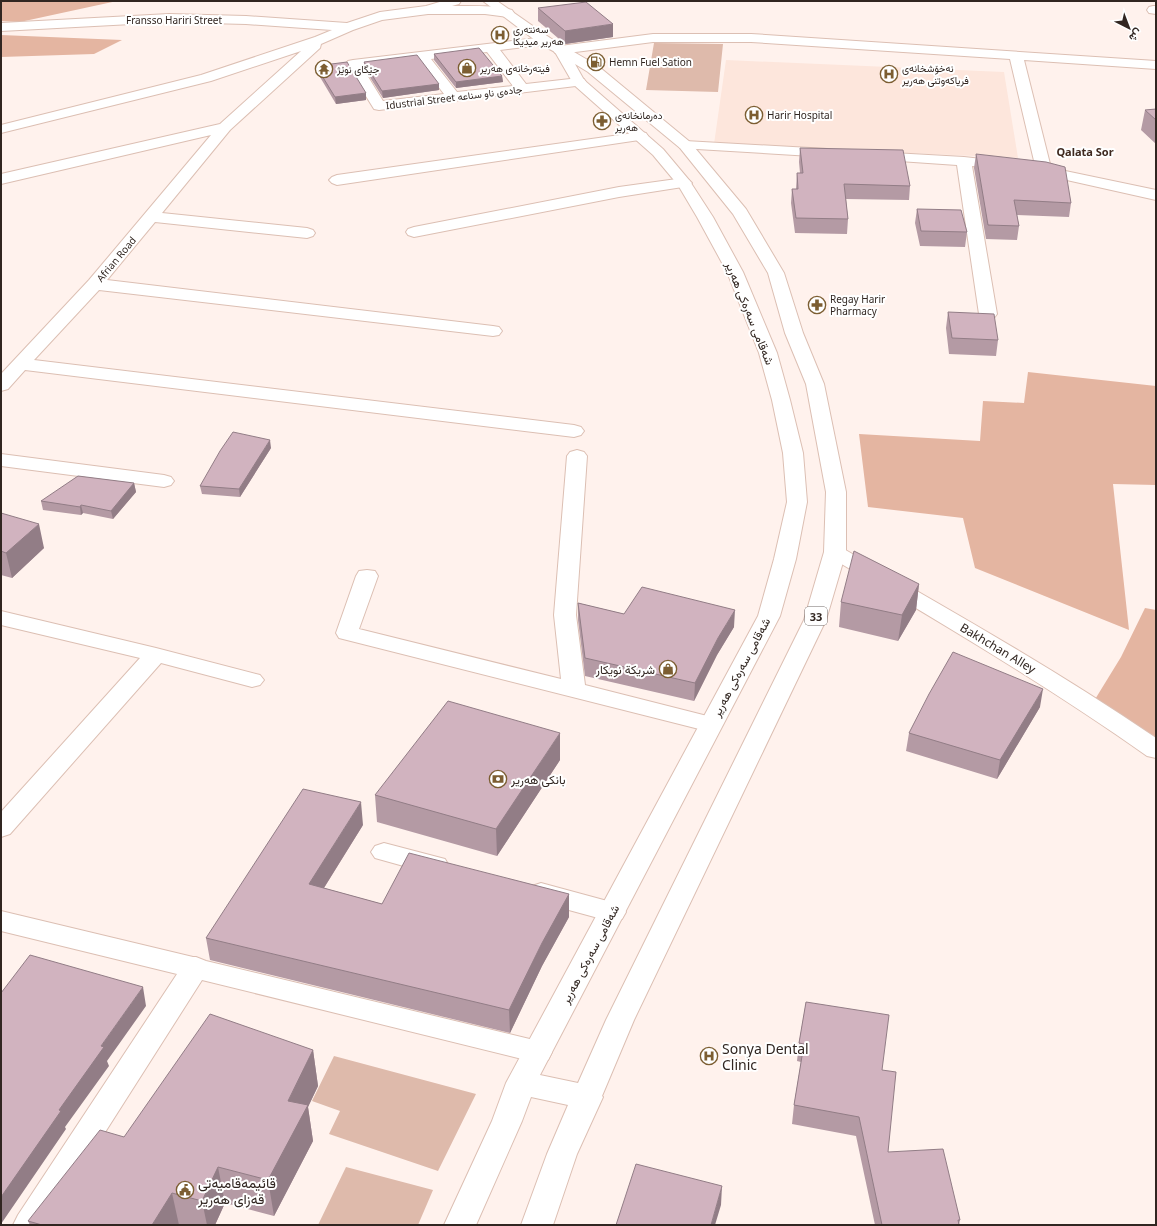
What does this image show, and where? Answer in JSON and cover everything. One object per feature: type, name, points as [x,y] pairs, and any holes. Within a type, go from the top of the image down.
[{"type":"street","points":[[428,10],[455,1]]},
{"type":"street","name":"33","points":[[489,1],[553,45],[593,69],[685,145],[740,212],[776,273],[794,333],[816,392],[836,492],[835,552],[815,620],[620,1020],[588,1097],[562,1154],[538,1225]]},
{"type":"street","points":[[1,129],[206,78],[320,40],[348,26],[380,16],[428,10],[485,10],[508,13]]},
{"type":"street","name":"Fransso Hariri Street","points":[[1,27],[144,19],[246,20],[348,26]]},
{"type":"street","name":"Idustrial Street جادەی ناو سناعە","points":[[579,82],[379,106],[353,64],[490,47],[553,45],[686,37],[751,38],[1016,54],[1156,65]]},
{"type":"street","name":"Afrian Road","points":[[1,385],[95,284],[225,127],[320,40]]},
{"type":"street","name":"شەقامی سەرەکی هەریر","points":[[460,1225],[507,1121],[521,1083],[769,616],[786,558],[798,502],[793,453],[781,400],[768,354],[735,272],[705,217],[684,183],[658,152],[579,82],[553,45]]},
{"type":"street","points":[[490,47],[523,89]]},
{"type":"street","points":[[1016,54],[1044,170]]},
{"type":"street","points":[[422,56],[453,97]]},
{"type":"street","points":[[1140,63],[1156,56]]},
{"type":"street","points":[[3,186],[25,174],[225,127]]},
{"type":"street","points":[[337,180],[641,136]]},
{"type":"street","points":[[685,145],[844,154]]},
{"type":"street","points":[[860,155],[964,161],[1044,170],[1156,195]]},
{"type":"street","points":[[964,161],[988,314]]},
{"type":"street","points":[[414,232],[619,192],[684,183]]},
{"type":"street","points":[[150,218],[308,233]]},
{"type":"street","points":[[95,284],[492,332]]},
{"type":"street","points":[[20,364],[574,431]]},
{"type":"street","points":[[574,690],[565,614],[577,456]]},
{"type":"street","points":[[1,460],[164,481]]},
{"type":"street","name":"Bakhchan Alley","points":[[835,552],[1014,657],[1115,721],[1156,750]]},
{"type":"street","points":[[367,576],[347,633],[711,724]]},
{"type":"street","points":[[1,618],[156,655],[252,680]]},
{"type":"street","points":[[1,828],[156,655]]},
{"type":"street","points":[[384,852],[460,872]]},
{"type":"street","points":[[522,888],[613,912]]},
{"type":"street","points":[[1,921],[196,967],[538,1052]]},
{"type":"street","points":[[29,1225],[196,967]]},
{"type":"street","points":[[521,1083],[588,1097]]},
{"type":"shaded area","points":[[1,1],[117,1],[20,22],[1,21]]},
{"type":"shaded area","points":[[1,35],[122,40],[94,54],[1,57]]},
{"type":"shaded area","points":[[654,43],[723,44],[718,92],[646,90]]},
{"type":"shaded area","points":[[726,60],[1004,72],[1018,158],[714,144]]},
{"type":"shaded area","points":[[1028,372],[1156,386],[1156,485],[1113,484],[1129,630],[975,568],[963,518],[868,507],[859,434],[980,441],[983,401],[1024,403]]},
{"type":"shaded area","points":[[1145,608],[1156,610],[1156,737],[1094,701],[1121,657]]},
{"type":"shaded area","points":[[334,1056],[476,1094],[438,1171],[329,1134],[340,1111],[312,1101]]},
{"type":"shaded area","points":[[346,1167],[433,1190],[418,1225],[318,1225]]},
{"type":"building","points":[[586,2],[613,24],[565,31],[538,8]]},
{"type":"building","points":[[479,48],[502,76],[456,82],[434,54]]},
{"type":"building","points":[[417,55],[439,84],[382,91],[364,62]]},
{"type":"building","points":[[347,62],[366,93],[335,97],[316,66]]},
{"type":"building","points":[[1156,109],[1156,120],[1145,110]]},
{"type":"building","points":[[800,148],[903,150],[910,186],[844,184],[848,219],[796,218],[792,189],[798,189],[797,173],[803,173]]},
{"type":"building","points":[[976,154],[1046,162],[1065,167],[1071,203],[1014,200],[1019,226],[988,225]]},
{"type":"building","points":[[917,209],[961,210],[967,232],[921,231]]},
{"type":"building","points":[[948,312],[994,314],[998,340],[952,338]]},
{"type":"building","points":[[233,432],[270,440],[239,489],[200,486],[220,451]]},
{"type":"building","points":[[78,476],[134,483],[111,511],[81,505],[80,507],[41,501]]},
{"type":"building","points":[[1,513],[39,524],[6,553],[1,551]]},
{"type":"building","points":[[854,551],[919,584],[902,615],[841,602]]},
{"type":"building","points":[[642,587],[735,610],[718,638],[695,683],[585,658],[578,603],[624,614]]},
{"type":"building","points":[[953,652],[1043,689],[1000,760],[909,733]]},
{"type":"building","points":[[448,701],[560,733],[496,829],[375,795]]},
{"type":"building","points":[[303,789],[361,802],[309,884],[382,904],[409,853],[569,894],[542,943],[509,1010],[206,938]]},
{"type":"building","points":[[30,955],[143,987],[101,1046],[104,1047],[59,1110],[61,1111],[1,1197],[1,993]]},
{"type":"building","points":[[806,1002],[889,1015],[882,1070],[896,1072],[888,1152],[943,1149],[960,1220],[958,1220],[959,1225],[882,1225],[859,1117],[794,1105],[804,1044],[799,1043]]},
{"type":"building","points":[[210,1014],[313,1050],[288,1101],[308,1105],[268,1180],[218,1167],[202,1201],[172,1193],[152,1225],[42,1225],[28,1221],[100,1130],[124,1137]]},
{"type":"building","points":[[636,1164],[722,1186],[711,1225],[616,1225]]},
{"type":"place","name":"سەنتەری هەریر میدیکا","points":[[500,35]]},
{"type":"place","name":"Hemn Fuel Sation","points":[[596,62]]},
{"type":"place","name":"فیتەرخانەی هەریر","points":[[467,68]]},
{"type":"place","name":"جێگای نوێژ","points":[[324,69]]},
{"type":"place","name":"نەخۆشخانەی فریاکەوتنی هەریر","points":[[889,74]]},
{"type":"place","name":"‌Harir Hospital","points":[[754,115]]},
{"type":"place","name":"دەرمانخانەی هەریر","points":[[602,121]]},
{"type":"place","name":"Regay Harir Pharmacy","points":[[817,305]]},
{"type":"place","name":"شريكة نويكار","points":[[668,669]]},
{"type":"place","name":"بانکی هەریر","points":[[498,779]]},
{"type":"place","name":"Sonya Dental Clinic","points":[[709,1056]]},
{"type":"place","name":"قائیمەقامیەتی قەزای هەریر","points":[[185,1190]]},
{"type":"district","name":"Qalata Sor","points":[[1085,151]]}]
